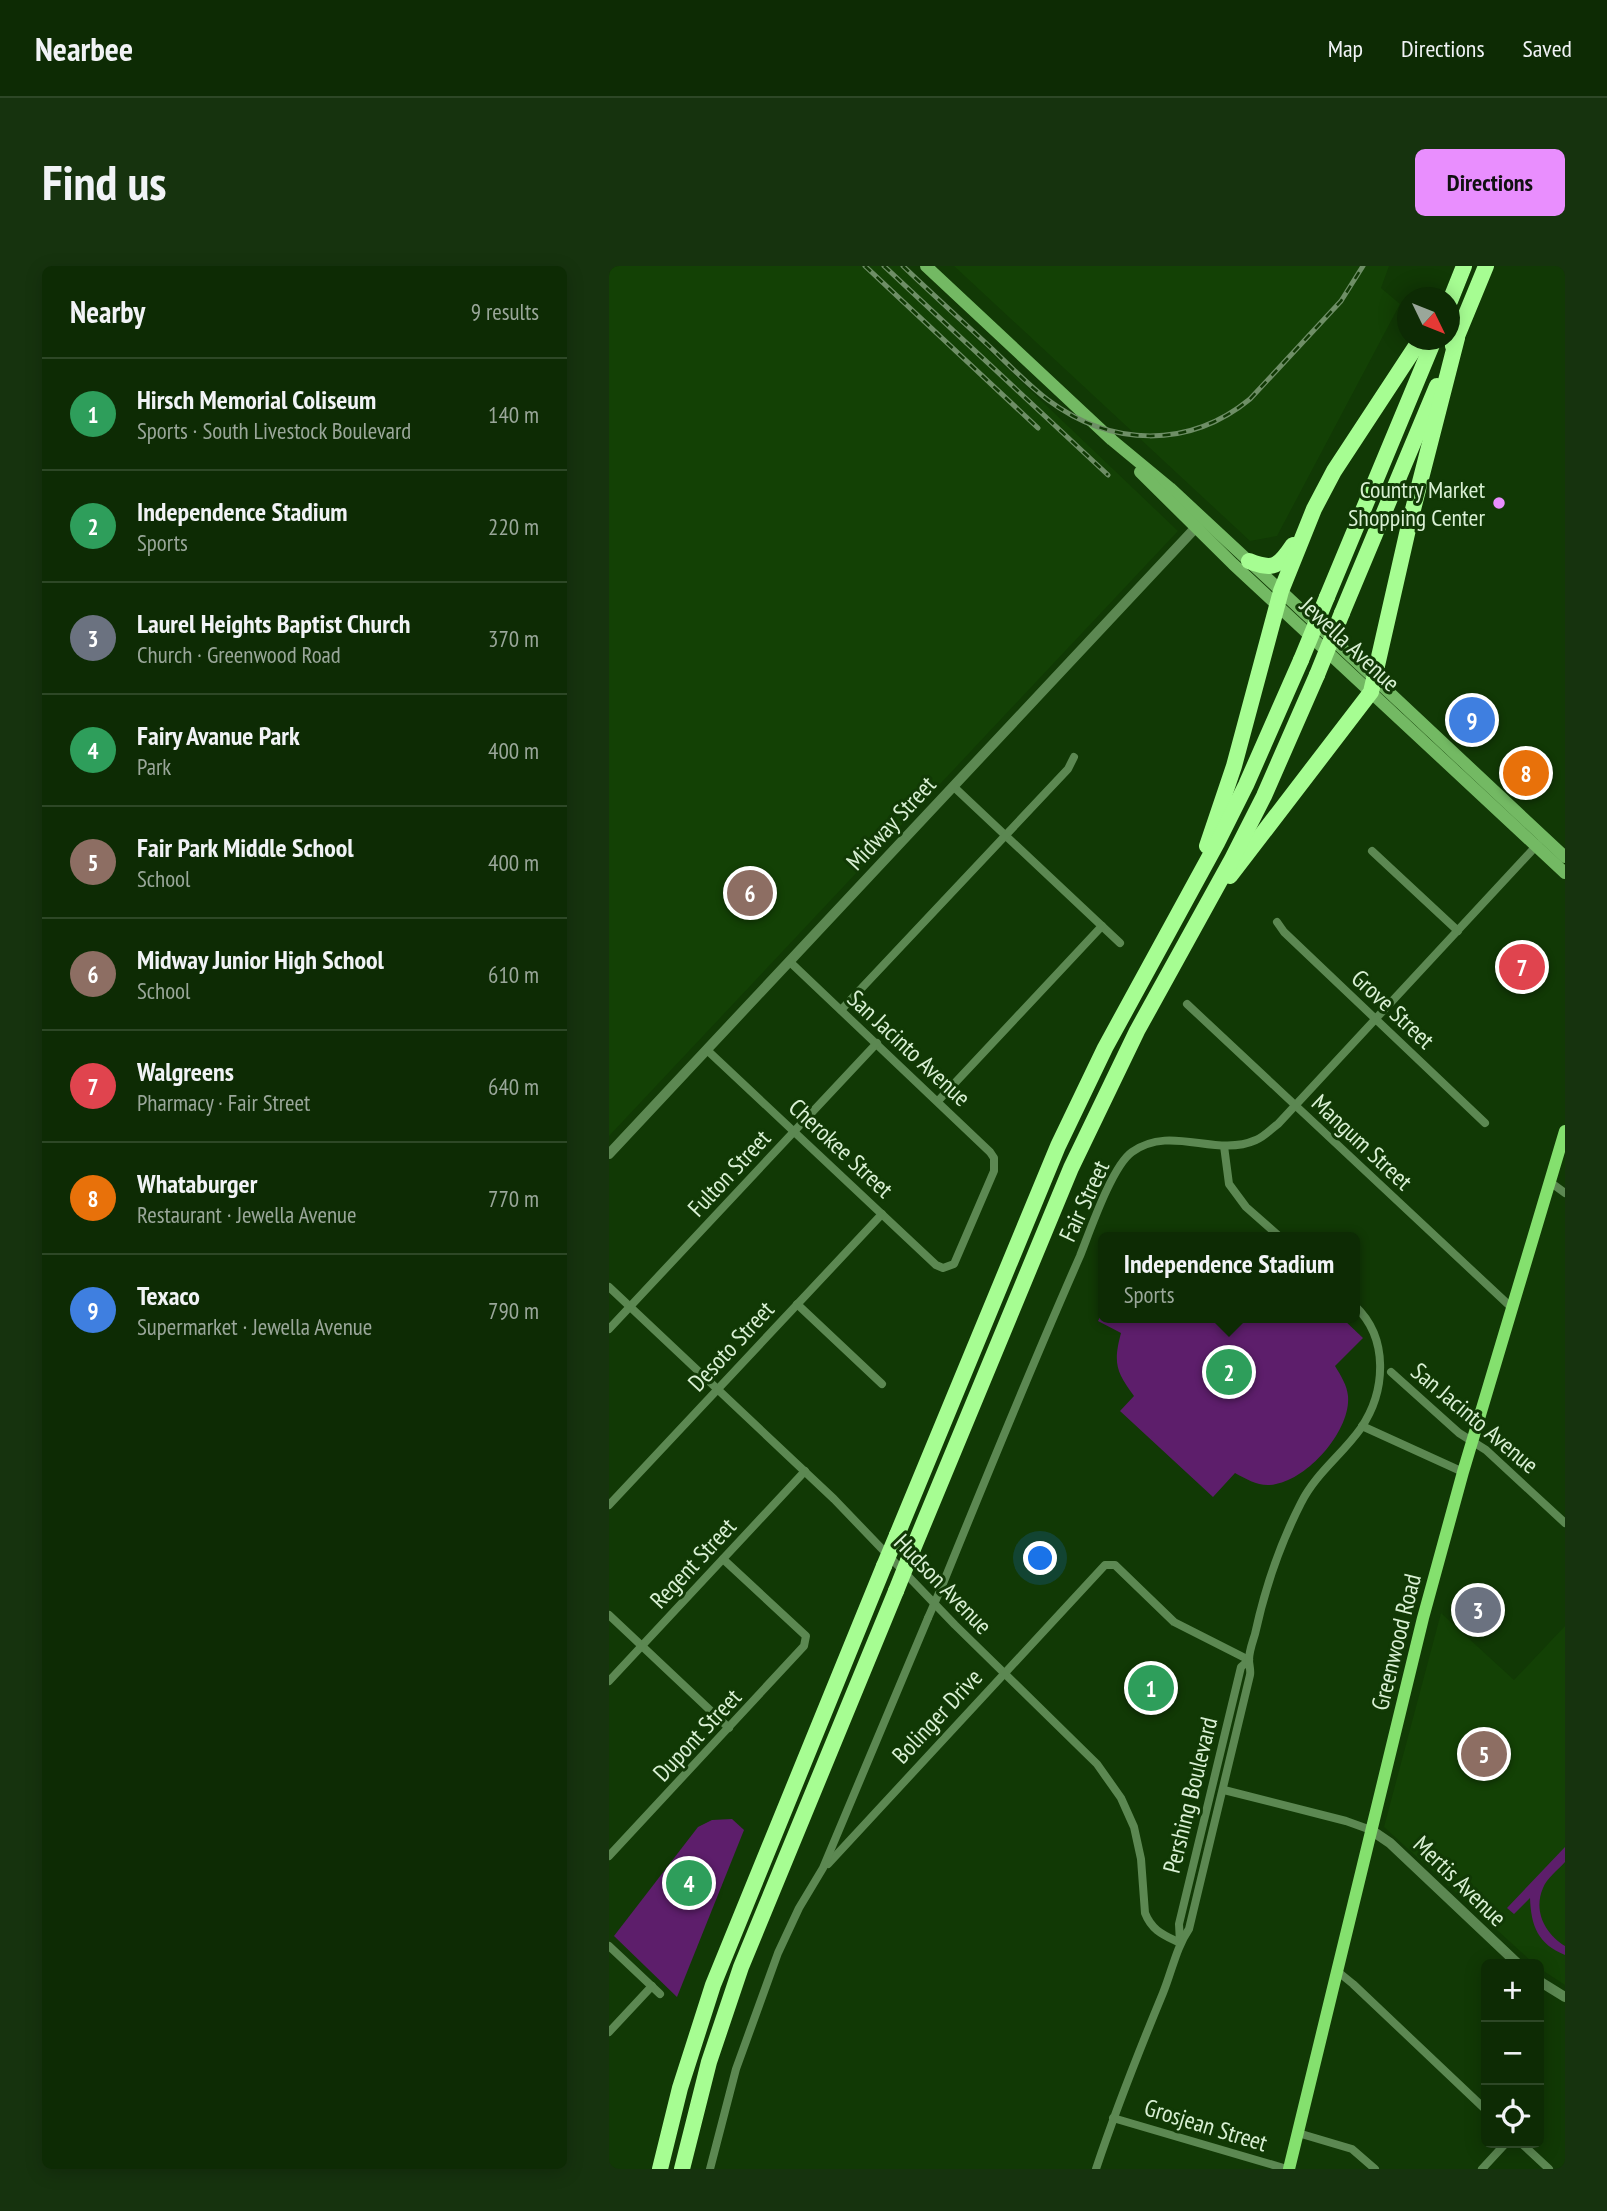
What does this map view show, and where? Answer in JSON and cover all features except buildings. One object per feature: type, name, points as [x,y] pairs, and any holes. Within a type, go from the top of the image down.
[{"type":"highway","points":[[1452,287],[1464,266]]},
{"type":"highway","points":[[1456,287],[1464,266]]},
{"type":"highway","points":[[1460,331],[1486,266]]},
{"type":"highway","points":[[1249,561],[1265,566],[1279,564],[1340,461],[1413,350]]},
{"type":"highway","points":[[660,2169],[680,2088],[713,1985],[1058,1146],[1105,1048],[1246,785],[1430,350]]},
{"type":"highway","points":[[682,2169],[709,2062],[741,1967],[1076,1156],[1137,1031],[1216,892],[1264,796],[1452,350]]},
{"type":"highway","points":[[1216,892],[1241,865],[1373,685],[1409,526],[1454,350]]},
{"type":"highway","points":[[1192,889],[1234,766],[1279,598],[1314,509]]},
{"type":"main road","name":"Jewella Avenue","points":[[926,266],[1541,842],[1565,873]]},
{"type":"main road","name":"Jewella Avenue","points":[[1200,524],[1249,561],[1279,598]]},
{"type":"main road","name":"Jewella Avenue","points":[[1541,842],[1565,857]]},
{"type":"main road","name":"Greenwood Road","points":[[1288,2169],[1420,1631],[1463,1472],[1565,1131]]},
{"type":"street","name":"Midway Street","points":[[609,1154],[1200,524]]},
{"type":"street","points":[[841,1010],[1068,769],[1074,757]]},
{"type":"street","points":[[954,786],[1120,943]]},
{"type":"street","name":"Fair Street","points":[[928,1618],[1115,1173],[1131,1152],[1156,1140],[1224,1146],[1256,1140],[1278,1124],[1541,842]]},
{"type":"street","points":[[1372,851],[1458,931]]},
{"type":"street","name":"Grove Street","points":[[1277,922],[1284,932],[1485,1123]]},
{"type":"street","points":[[938,1101],[1103,926]]},
{"type":"street","name":"San Jacinto Avenue","points":[[790,962],[990,1152],[995,1166],[957,1260],[950,1267]]},
{"type":"street","name":"Mangum Street","points":[[1187,1004],[1512,1308]]},
{"type":"street","name":"Fulton Street","points":[[609,1329],[877,1043]]},
{"type":"street","name":"Cherokee Street","points":[[707,1050],[936,1265],[950,1267]]},
{"type":"street","points":[[1224,1146],[1229,1184],[1246,1207],[1274,1232]]},
{"type":"street","points":[[1550,1182],[1565,1193]]},
{"type":"street","name":"Desoto Street","points":[[609,1505],[882,1214]]},
{"type":"street","name":"Hudson Avenue","points":[[609,1287],[805,1471],[1097,1764],[1115,1787],[1127,1809],[1137,1840],[1148,1921],[1160,1934],[1180,1943]]},
{"type":"street","points":[[797,1304],[882,1384]]},
{"type":"street","name":"Pershing Boulevard","points":[[1096,2169],[1180,1943],[1189,1929],[1250,1675],[1249,1660],[1273,1569],[1301,1502],[1318,1475],[1362,1426],[1375,1399],[1381,1362],[1375,1333],[1360,1313]]},
{"type":"street","name":"San Jacinto Avenue","points":[[1391,1372],[1472,1443],[1486,1450],[1565,1523]]},
{"type":"street","points":[[1362,1426],[1463,1472]]},
{"type":"street","name":"Regent Street","points":[[609,1681],[805,1471]]},
{"type":"street","name":"Dupont Street","points":[[609,1856],[801,1652],[806,1636],[723,1559]]},
{"type":"street","name":"Bolinger Drive","points":[[823,1868],[1105,1565],[1115,1565],[1174,1622],[1249,1660]]},
{"type":"street","points":[[609,1615],[729,1728]]},
{"type":"street","name":"Bolinger Drive","points":[[710,2169],[736,2069],[790,1925],[823,1868],[928,1618]]},
{"type":"street","name":"Pershing Boulevard","points":[[1180,1943],[1179,1924],[1241,1667],[1249,1660]]},
{"type":"street","points":[[1224,1790],[1346,1821],[1371,1830]]},
{"type":"street","name":"Mertis Avenue","points":[[1371,1830],[1390,1843],[1513,1959]]},
{"type":"street","points":[[609,1946],[660,1994]]},
{"type":"street","points":[[1337,1971],[1353,1983],[1481,2105]]},
{"type":"street","points":[[1544,1984],[1565,1997]]},
{"type":"street","points":[[609,2032],[652,1986]]},
{"type":"street","name":"Grosjean Street","points":[[1113,2118],[1288,2169]]},
{"type":"street","points":[[1298,2133],[1347,2146],[1375,2169]]},
{"type":"street","points":[[1482,2169],[1501,2148]]},
{"type":"street","points":[[1526,2148],[1549,2169]]},
{"type":"shaded area","points":[[609,266],[900,266],[1178,531],[609,1136]]},
{"type":"shaded area","points":[[954,266],[1389,266],[1381,288],[1397,301],[1397,310],[1277,536],[1250,541]]},
{"type":"shaded area","points":[[1102,1323],[1347,1323],[1363,1338],[1335,1366],[1345,1384],[1347,1409],[1335,1437],[1314,1462],[1289,1480],[1276,1484],[1255,1483],[1235,1473],[1213,1497],[1120,1411],[1134,1396],[1118,1367],[1117,1352],[1121,1333]]},
{"type":"shaded area","points":[[1441,1613],[1514,1680],[1565,1626],[1565,1985],[1544,1971],[1544,1959],[1529,1959],[1384,1827]]},
{"type":"shaded area","points":[[732,1819],[744,1830],[677,1997],[614,1936],[698,1827],[712,1820]]},
{"type":"shaded area","points":[[1565,1847],[1565,1862],[1545,1884],[1539,1905],[1547,1928],[1565,1946],[1565,1955],[1542,1940],[1534,1925],[1530,1898],[1514,1914],[1507,1908]]},
{"type":"railway","points":[[865,266],[1038,428]]},
{"type":"railway","points":[[884,266],[1108,475]]},
{"type":"railway","points":[[903,266],[1048,400],[1072,416],[1098,427],[1124,434],[1150,436],[1176,434],[1202,427],[1250,399],[1341,301],[1363,266]]},
{"type":"place","name":"Country Market Shopping Center","points":[[1499,503]]},
{"type":"place","name":"Texaco","points":[[1472,720]]},
{"type":"place","name":"Whataburger","points":[[1526,773]]},
{"type":"place","name":"Midway Junior High School","points":[[750,893]]},
{"type":"place","name":"Walgreens","points":[[1522,967]]},
{"type":"place","name":"Independence Stadium","points":[[1229,1372]]},
{"type":"place","name":"Laurel Heights Baptist Church","points":[[1478,1610]]},
{"type":"place","name":"Hirsch Memorial Coliseum","points":[[1151,1688]]},
{"type":"place","name":"Fair Park Middle School","points":[[1484,1754]]},
{"type":"place","name":"Fairy Avanue Park","points":[[689,1883]]}]
